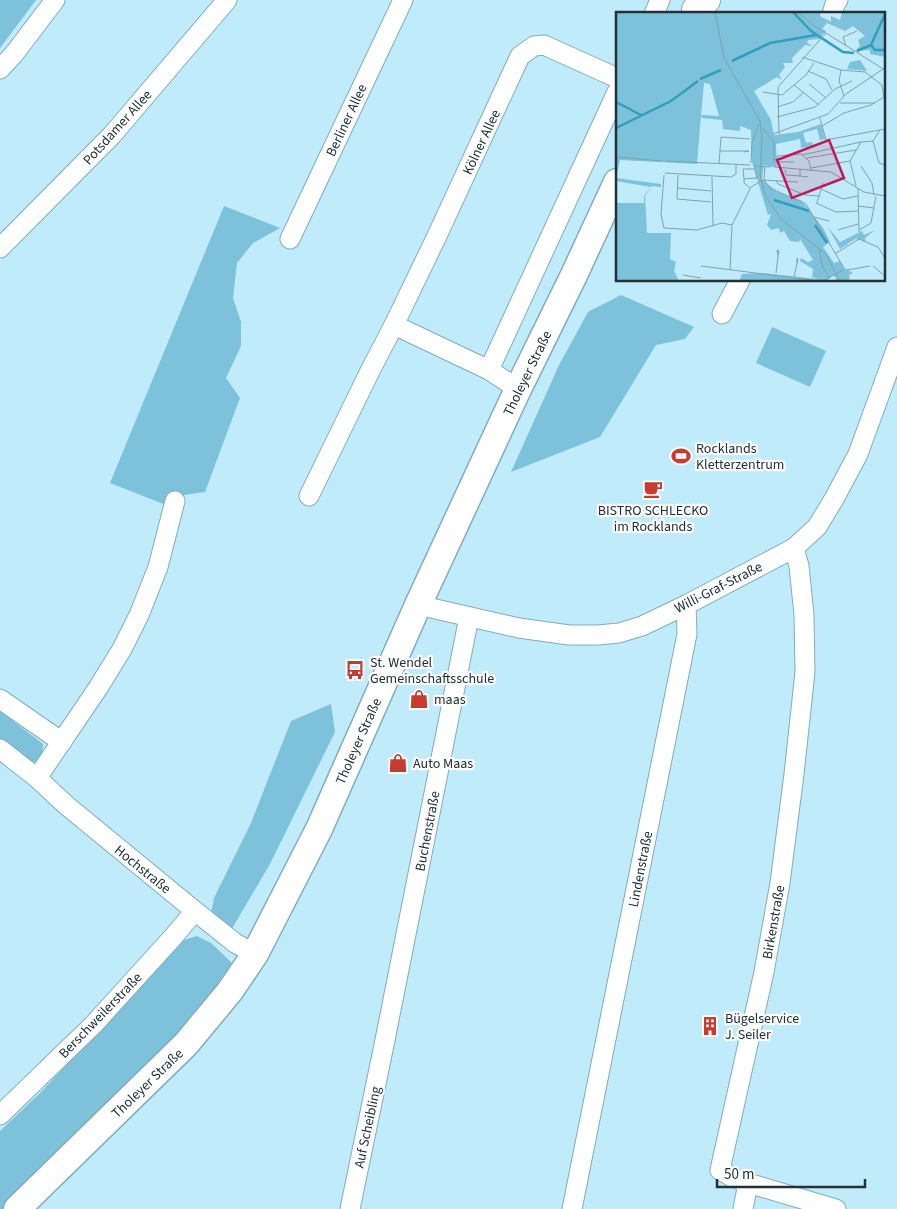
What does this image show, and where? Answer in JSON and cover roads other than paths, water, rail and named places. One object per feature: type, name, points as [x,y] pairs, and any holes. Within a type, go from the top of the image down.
[{"type":"main road","name":"Tholeyer Straße","points":[[17,1209],[186,1044],[230,991],[255,954],[319,828],[418,605],[616,184]]},
{"type":"street","points":[[0,69],[14,54],[55,0]]},
{"type":"street","name":"Potsdamer Allee","points":[[0,248],[112,135],[227,0]]},
{"type":"street","name":"Berliner Allee","points":[[290,239],[403,0]]},
{"type":"street","points":[[655,12],[660,0]]},
{"type":"street","points":[[833,12],[838,0]]},
{"type":"street","name":"Kölner Allee","points":[[309,496],[436,238],[520,56],[534,46],[544,45],[616,78]]},
{"type":"street","points":[[489,370],[616,94]]},
{"type":"street","points":[[722,314],[739,281]]},
{"type":"street","points":[[394,325],[489,370],[518,389]]},
{"type":"street","name":"Willi-Graf-Straße","points":[[418,605],[519,628],[570,636],[620,633],[642,626],[686,605],[794,548],[816,527],[834,499],[858,454],[897,347]]},
{"type":"street","points":[[37,778],[98,688],[122,649],[139,615],[158,567],[175,501]]},
{"type":"street","name":"Birkenstraße","points":[[794,548],[799,566],[804,615],[805,672],[794,774],[780,882],[764,972],[720,1170],[748,1183],[836,1209]]},
{"type":"street","name":"Lindenstraße","points":[[572,1209],[687,634],[686,605]]},
{"type":"street","name":"Buchenstraße","points":[[384,1045],[470,618]]},
{"type":"street","points":[[0,699],[62,742]]},
{"type":"street","name":"Hochstraße","points":[[0,749],[195,911],[236,943],[255,954]]},
{"type":"street","name":"Berschweilerstraße","points":[[0,1115],[93,1025],[195,911]]},
{"type":"street","name":"Auf Scheibling","points":[[350,1209],[384,1045]]},
{"type":"street","points":[[743,1209],[748,1183]]},
{"type":"place","name":"Rocklands Kletterzentrum","points":[[681,456]]},
{"type":"place","name":"BISTRO SCHLECKO im Rocklands","points":[[653,489]]},
{"type":"place","name":"St. Wendel Gemeinschaftsschule","points":[[355,670]]},
{"type":"place","name":"maas","points":[[419,699]]},
{"type":"place","name":"Auto Maas","points":[[398,763]]},
{"type":"place","name":"Bügelservice J. Seiler","points":[[710,1026]]}]
